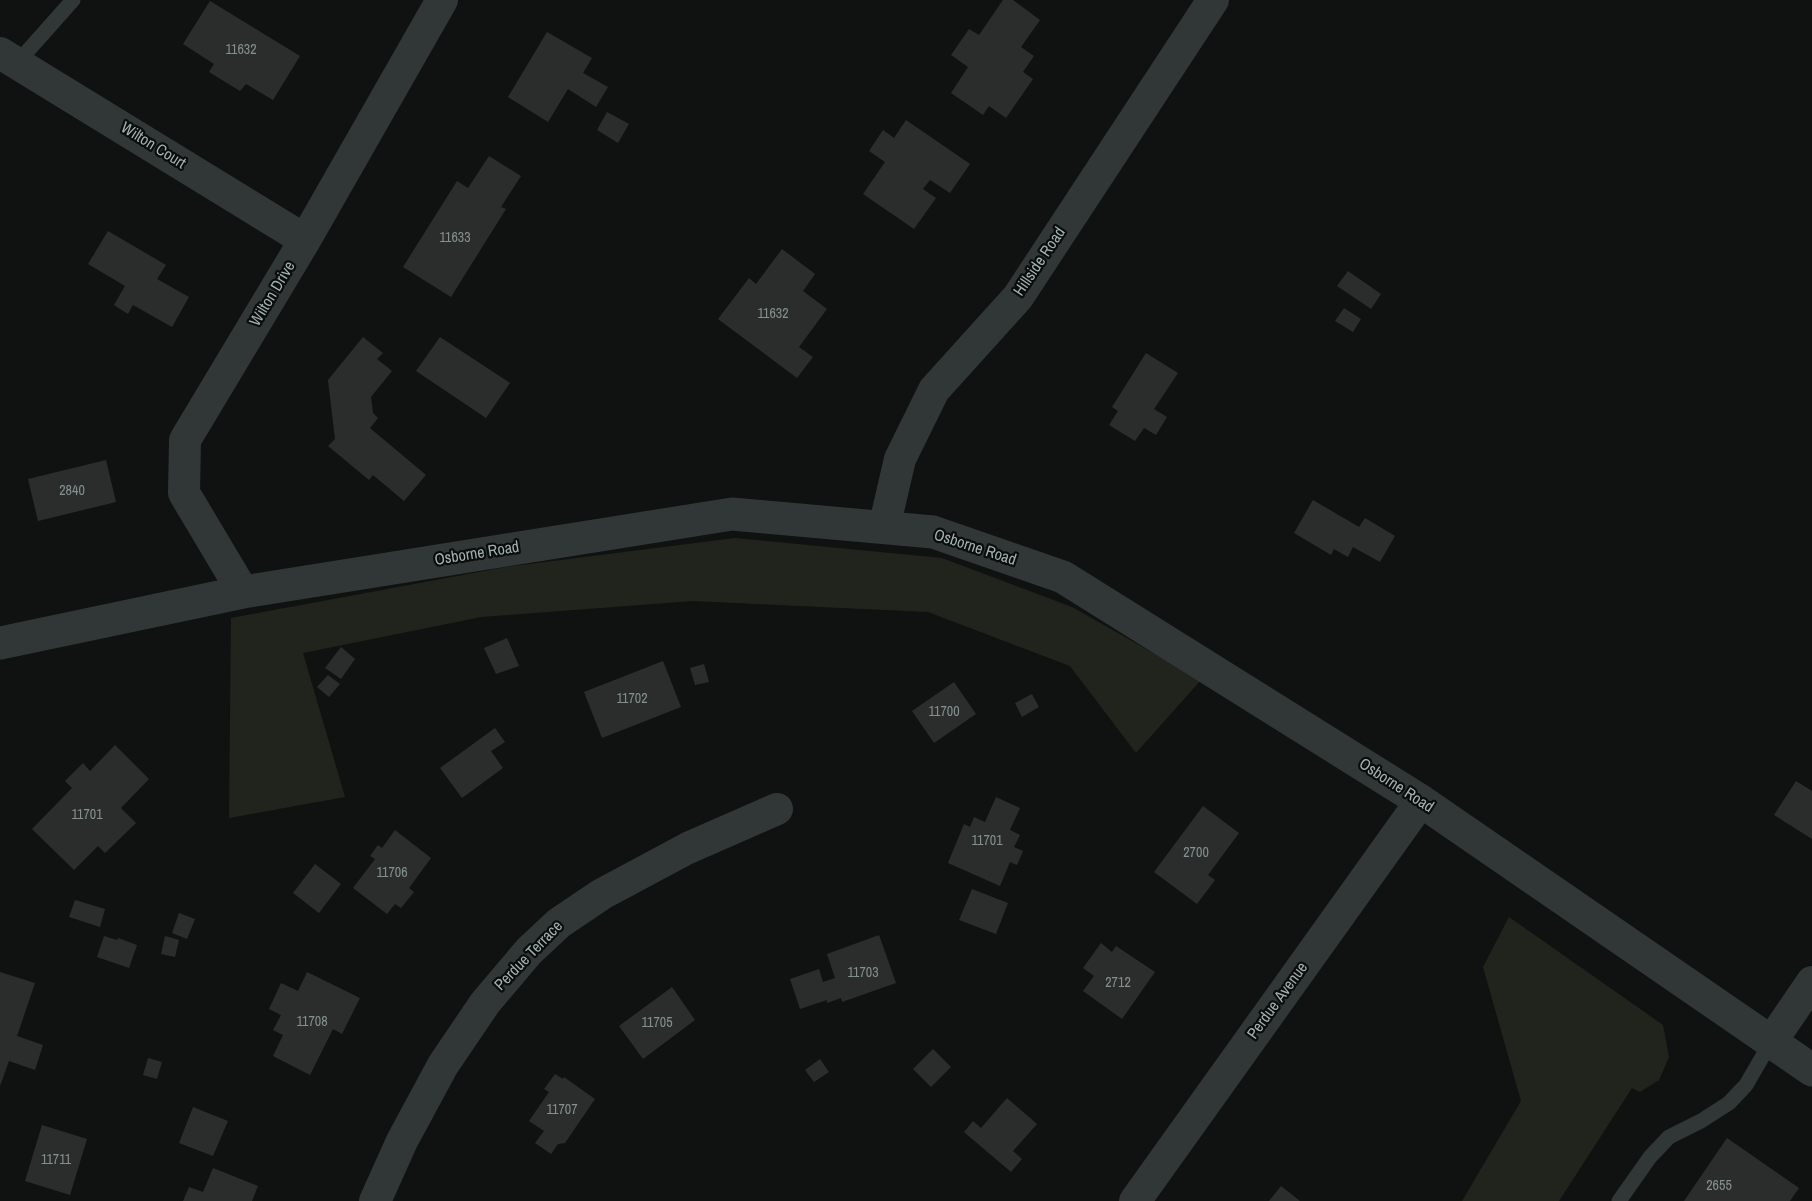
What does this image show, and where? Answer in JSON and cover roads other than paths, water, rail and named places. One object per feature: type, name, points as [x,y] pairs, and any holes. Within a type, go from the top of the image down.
[{"type":"street","name":"Wilton Drive","points":[[243,592],[184,494],[185,440],[305,240],[442,0]]},
{"type":"street","name":"Hillside Road","points":[[884,528],[900,459],[934,390],[1018,297],[1213,0]]},
{"type":"street","name":"Wilton Court","points":[[8,58],[305,240]]},
{"type":"street","name":"Osborne Road","points":[[0,643],[243,592],[732,514],[933,532],[1063,577],[1421,801],[1812,1070]]},
{"type":"street","name":"Perdue Avenue","points":[[1135,1201],[1421,801]]},
{"type":"street","name":"Perdue Terrace","points":[[375,1201],[402,1141],[443,1065],[485,1003],[529,951],[559,923],[602,894],[688,848],[777,809]]},
{"type":"street","points":[[1771,1042],[1812,982]]},
{"type":"lane","points":[[8,58],[73,0]]},
{"type":"lane","points":[[1618,1201],[1650,1157],[1669,1137],[1729,1104],[1746,1085],[1771,1042]]}]
